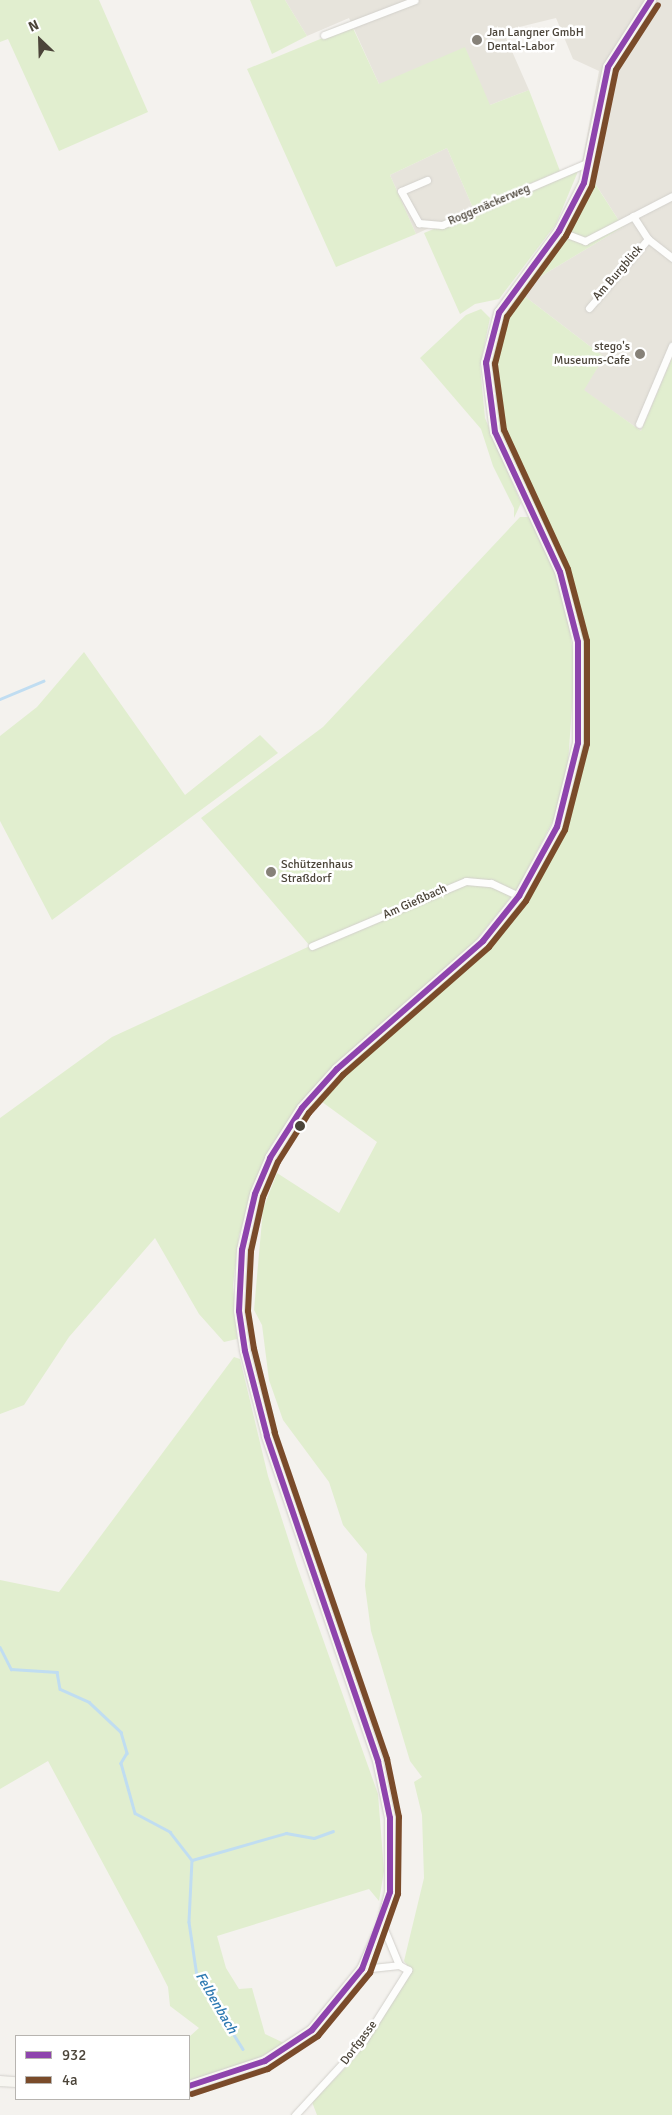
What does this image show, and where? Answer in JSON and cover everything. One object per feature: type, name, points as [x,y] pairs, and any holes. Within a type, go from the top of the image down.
[{"type":"main road","points":[[190,2086],[237,2073],[287,2047],[332,2009],[362,1969],[382,1924],[393,1857],[386,1792],[255,1393],[239,1311],[242,1250],[254,1194],[270,1158],[302,1108],[363,1046],[456,967],[519,896],[557,827],[572,776],[581,676],[573,616],[560,572],[495,432],[486,363],[499,313],[559,231],[589,162],[608,68],[651,0]]},
{"type":"main road","points":[[0,2081],[15,2082]]},
{"type":"street","points":[[324,35],[415,0]]},
{"type":"street","name":"Roggenäckerweg","points":[[427,180],[401,191],[419,223],[442,224],[589,162]]},
{"type":"street","points":[[559,231],[584,241],[672,196]]},
{"type":"street","name":"Am Burgblick","points":[[632,216],[648,239],[672,258]]},
{"type":"street","name":"Am Burgblick","points":[[589,308],[648,239]]},
{"type":"street","points":[[640,424],[672,346]]},
{"type":"street","name":"Am Gießbach","points":[[312,946],[466,881],[491,883],[519,896]]},
{"type":"street","points":[[362,1969],[399,1965],[382,1924]]},
{"type":"street","name":"Dorfgasse","points":[[295,2115],[364,2040],[408,1970],[399,1965]]},
{"type":"shaded area","points":[[285,0],[672,0],[672,358],[641,431],[583,390],[604,357],[523,295],[533,281],[623,227],[582,163],[599,71],[573,59],[556,18],[503,31],[529,90],[490,105],[379,84],[349,18],[307,36]]},
{"type":"shaded area","points":[[447,148],[473,208],[416,234],[390,175]]},
{"type":"green space","points":[[0,0],[99,0],[148,112],[59,151],[8,39],[0,42]]},
{"type":"green space","points":[[250,0],[285,0],[307,36],[272,54]]},
{"type":"green space","points":[[352,26],[379,84],[465,47],[490,105],[529,90],[560,171],[473,208],[447,148],[390,175],[416,234],[336,267],[247,69]]},
{"type":"green space","points":[[579,169],[556,224],[499,299],[475,304],[460,314],[424,233]]},
{"type":"green space","points":[[592,179],[623,227],[533,281],[523,295],[604,357],[584,390],[641,431],[672,358],[672,2115],[317,2115],[312,2102],[356,2057],[412,1972],[404,1961],[424,1878],[422,1815],[414,1782],[422,1777],[410,1761],[371,1631],[365,1586],[367,1554],[343,1525],[329,1482],[283,1420],[269,1380],[262,1325],[254,1310],[263,1209],[277,1173],[339,1213],[377,1142],[318,1099],[359,1055],[493,937],[548,855],[572,792],[586,716],[586,658],[568,580],[502,441],[490,395],[491,353],[517,291],[564,232]]},
{"type":"green space","points":[[481,309],[490,318],[480,366],[485,418],[521,503],[514,518],[514,508],[493,466],[481,429],[420,358],[466,315]]},
{"type":"green space","points":[[520,517],[529,517],[552,563],[567,613],[575,665],[567,777],[554,819],[516,891],[467,951],[306,1096],[270,1147],[239,1235],[233,1285],[237,1339],[224,1342],[199,1314],[155,1238],[69,1337],[24,1405],[0,1414],[0,1118],[112,1037],[310,946],[201,818],[323,727]]},
{"type":"green space","points":[[84,652],[185,795],[260,735],[278,753],[52,920],[0,821],[0,736],[37,707]]},
{"type":"green space","points":[[234,1357],[240,1359],[268,1476],[297,1566],[378,1794],[384,1871],[379,1901],[369,1889],[217,1936],[226,1968],[239,1989],[252,1988],[265,2034],[284,2043],[250,2063],[190,2081],[190,2036],[199,2028],[170,2006],[168,1987],[48,1761],[0,1789],[0,1580],[59,1592]]},
{"type":"waterway","points":[[0,699],[43,681]]},
{"type":"waterway","name":"Felbenbach","points":[[0,1647],[11,1669],[57,1672],[60,1689],[89,1702],[121,1732],[127,1753],[121,1763],[135,1813],[170,1832],[192,1860],[189,1922],[197,1976],[243,2049]]},
{"type":"waterway","points":[[192,1860],[286,1833],[314,1838],[333,1831]]},
{"type":"transit line","name":"932","points":[[190,2086],[265,2061],[312,2030],[362,1969],[390,1892],[390,1818],[378,1761],[267,1436],[245,1351],[239,1311],[242,1250],[255,1194],[270,1158],[302,1108],[337,1069],[483,941],[519,896],[557,827],[578,743],[578,642],[560,572],[495,432],[486,363],[499,313],[559,231],[584,183],[608,67],[651,0]]},
{"type":"transit line","name":"4a","points":[[192,2094],[268,2069],[318,2036],[370,1973],[398,1894],[399,1817],[387,1759],[275,1433],[254,1349],[248,1311],[251,1251],[263,1197],[278,1162],[309,1113],[343,1075],[489,947],[526,901],[565,830],[587,744],[587,641],[568,569],[504,430],[495,364],[507,317],[566,236],[592,186],[616,70],[658,5]]},
{"type":"place","name":"Jan Langner GmbH Dental-Labor","points":[[477,40]]},
{"type":"place","name":"stego's Museums-Cafe","points":[[640,354]]},
{"type":"place","name":"Schützenhaus Straßdorf","points":[[271,872]]}]
